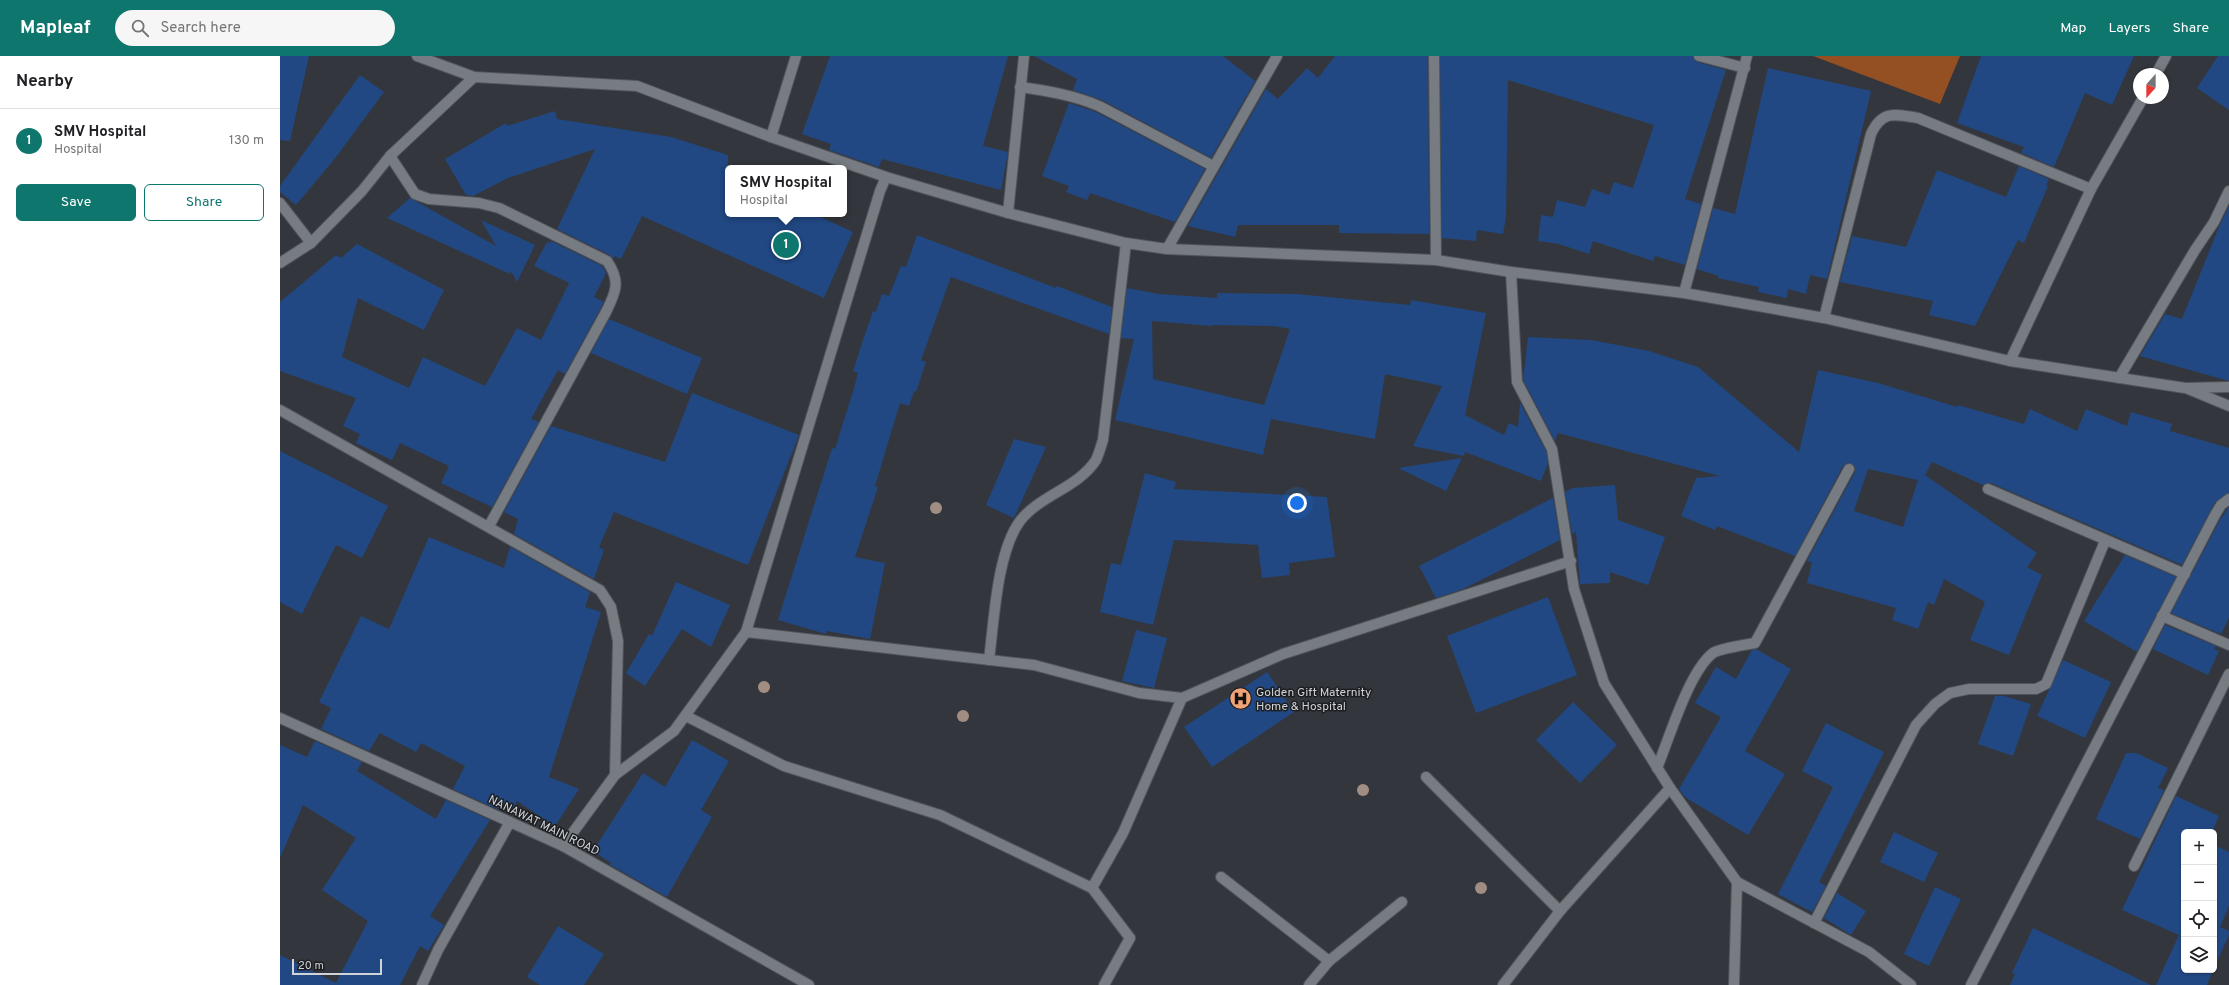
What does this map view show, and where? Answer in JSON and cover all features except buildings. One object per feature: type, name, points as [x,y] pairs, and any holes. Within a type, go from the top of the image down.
[{"type":"street","points":[[417,56],[474,77],[636,86],[771,137],[886,177],[1008,213],[1126,243],[1167,249],[1436,260],[1511,272],[1684,293],[1824,318],[2010,361],[2185,388],[2229,387]]},
{"type":"street","points":[[771,137],[796,56]]},
{"type":"street","points":[[1008,213],[1024,56]]},
{"type":"street","points":[[1167,249],[1277,56]]},
{"type":"street","points":[[1434,56],[1436,260]]},
{"type":"street","points":[[1699,56],[1744,68]]},
{"type":"street","points":[[1684,293],[1747,56]]},
{"type":"street","points":[[2159,68],[2166,56]]},
{"type":"street","points":[[280,264],[310,243],[362,191],[390,156],[474,77]]},
{"type":"street","points":[[1020,87],[1060,92],[1080,98],[1099,106],[1213,166]]},
{"type":"street","points":[[2010,361],[2091,189],[2139,104]]},
{"type":"street","points":[[1824,318],[1871,134],[1876,123],[1886,116],[1900,115],[1918,118],[2091,189]]},
{"type":"street","points":[[390,156],[415,194],[435,200],[478,203],[499,208],[607,261],[613,269],[617,281],[614,295],[606,312],[489,526]]},
{"type":"street","points":[[563,846],[615,775],[674,731],[746,632],[880,191],[886,177]]},
{"type":"street","points":[[2119,378],[2195,250],[2214,222],[2229,191]]},
{"type":"street","points":[[280,203],[310,243]]},
{"type":"street","points":[[989,660],[1003,559],[1010,537],[1020,521],[1035,506],[1087,471],[1096,460],[1104,440],[1126,243]]},
{"type":"street","points":[[1511,272],[1517,382],[1552,449],[1571,561],[1574,589],[1604,683],[1670,788],[1737,882],[1869,952],[1911,985]]},
{"type":"street","points":[[2185,388],[2229,406]]},
{"type":"street","points":[[280,410],[489,526],[600,590],[612,607],[618,641],[615,775]]},
{"type":"street","points":[[1657,768],[1691,682],[1703,664],[1714,653],[1755,643],[1849,468]]},
{"type":"street","points":[[1988,490],[2185,574]]},
{"type":"street","points":[[1971,985],[2221,504],[2229,499]]},
{"type":"street","points":[[1814,923],[1916,725],[1935,704],[1950,694],[1969,689],[2036,689],[2046,684],[2105,541]]},
{"type":"street","points":[[746,632],[1034,665],[1139,693],[1182,698],[1283,654],[1571,561]]},
{"type":"street","points":[[2162,616],[2229,645]]},
{"type":"street","points":[[2134,866],[2229,674]]},
{"type":"street","points":[[1092,888],[1124,832],[1182,698]]},
{"type":"street","points":[[686,716],[784,766],[940,815],[1092,888],[1130,938],[1104,985]]},
{"type":"street","name":"NANAWAT MAIN ROAD","points":[[280,718],[563,846],[809,985]]},
{"type":"street","points":[[1426,777],[1560,911]]},
{"type":"street","points":[[1503,985],[1560,911],[1670,788]]},
{"type":"street","points":[[422,985],[438,950],[510,822]]},
{"type":"street","points":[[1221,877],[1329,961]]},
{"type":"street","points":[[1734,985],[1737,882]]},
{"type":"street","points":[[1309,985],[1329,961],[1402,902]]},
{"type":"shaded area","points":[[1813,56],[1960,56],[1940,104]]},
{"type":"place","name":"SMV Hospital","points":[[786,245]]},
{"type":"place","name":"Golden Gift Maternity Home & Hospital","points":[[1240,699]]}]
